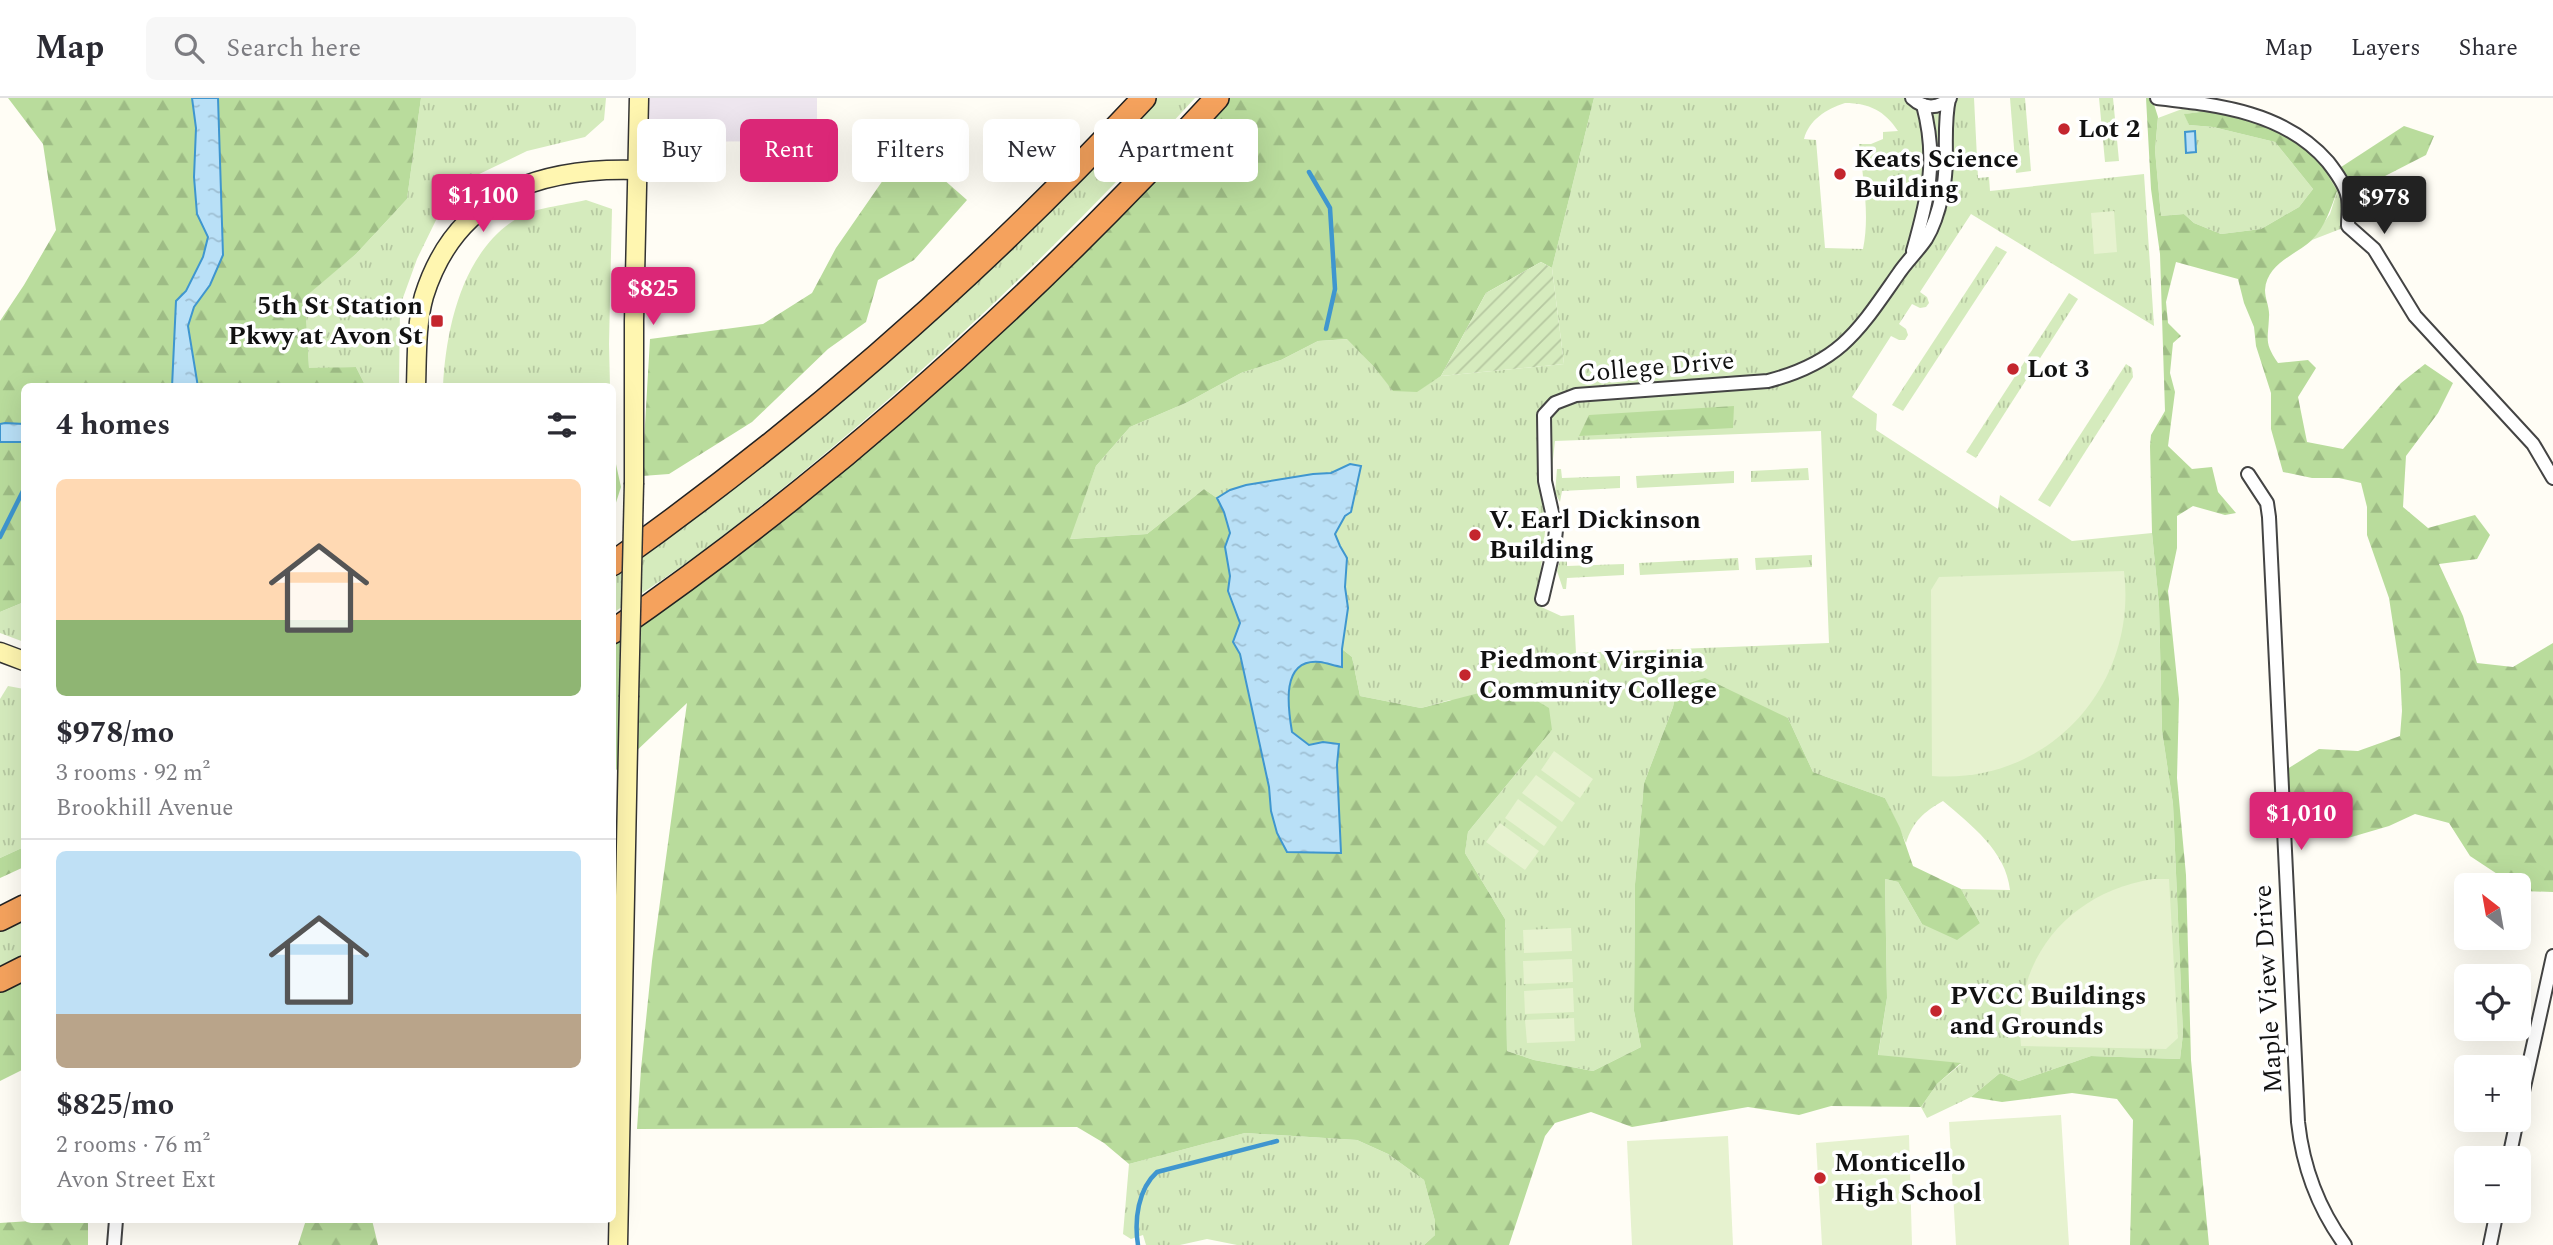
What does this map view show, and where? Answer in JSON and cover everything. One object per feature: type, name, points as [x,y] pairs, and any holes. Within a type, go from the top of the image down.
[{"type":"highway","points":[[616,561],[692,508],[793,428],[909,328],[1038,207],[1144,98]]},
{"type":"highway","points":[[616,629],[771,517],[946,369],[1086,237],[1217,98]]},
{"type":"highway","points":[[0,919],[21,908]]},
{"type":"highway","points":[[0,980],[21,970]]},
{"type":"main road","points":[[638,119],[639,98]]},
{"type":"main road","points":[[416,383],[419,326],[424,298],[436,268],[464,225],[484,207],[506,193],[544,177],[580,172],[637,170],[634,483],[616,1123],[618,1245]]},
{"type":"main road","points":[[0,652],[21,660]]},
{"type":"street","name":"College Drive","points":[[1918,102],[1934,107],[1950,98]]},
{"type":"street","name":"College Drive","points":[[1542,599],[1555,548],[1556,530],[1545,481],[1543,423],[1548,409],[1564,398],[1576,395],[1768,381],[1810,368],[1829,357],[1855,334],[1912,255],[1926,240],[1943,192],[1945,123],[1950,98]]},
{"type":"street","points":[[2157,98],[2211,105],[2270,120],[2291,130],[2320,153],[2335,171],[2347,195],[2348,226],[2374,249],[2415,316],[2533,444],[2553,478]]},
{"type":"street","name":"College Drive","points":[[1912,255],[1931,173],[1930,133],[1918,102]]},
{"type":"street","name":"Maple View Drive","points":[[2248,474],[2267,503],[2269,517],[2298,1122],[2309,1177],[2319,1203],[2345,1245]]},
{"type":"street","points":[[2530,1055],[2553,956]]},
{"type":"street","points":[[114,1245],[116,1223]]},
{"type":"street","points":[[2490,1245],[2495,1223]]},
{"type":"shaded area","points":[[639,98],[817,98],[817,119],[740,119],[740,141],[726,142],[726,119],[638,119]]},
{"type":"green space","points":[[8,98],[192,98],[196,128],[194,177],[197,214],[208,237],[203,257],[186,291],[176,301],[172,383],[21,383],[21,424],[0,424],[0,321],[56,230],[43,144]]},
{"type":"green space","points":[[218,98],[421,98],[407,199],[356,254],[305,297],[309,368],[356,367],[364,383],[197,383],[188,326],[194,307],[210,285],[223,255]]},
{"type":"green space","points":[[421,98],[606,98],[604,120],[585,137],[527,151],[473,177],[438,216],[417,259],[400,306],[399,383],[364,383],[356,367],[309,369],[305,296],[356,254],[407,199]]},
{"type":"green space","points":[[1148,98],[1195,98],[1175,119],[1125,119]]},
{"type":"green space","points":[[1217,98],[1594,98],[1552,268],[1541,262],[1486,293],[1441,376],[1417,392],[1393,391],[1347,339],[1318,341],[1281,360],[1241,373],[1188,402],[1130,427],[1096,466],[1070,539],[1147,534],[1204,489],[1217,498],[1230,533],[1225,547],[1230,576],[1228,591],[1240,623],[1234,642],[1240,654],[1269,787],[1271,811],[1287,852],[1341,852],[1337,765],[1339,744],[1323,742],[1309,745],[1292,732],[1290,686],[1298,668],[1307,663],[1320,662],[1342,667],[1342,649],[1352,657],[1360,696],[1421,708],[1510,685],[1549,708],[1552,730],[1468,832],[1465,853],[1505,919],[1507,1051],[1534,1060],[1593,1071],[1641,1047],[1634,1011],[1635,884],[1644,783],[1673,707],[1677,687],[1705,678],[1788,718],[1813,772],[1885,798],[1900,828],[1913,866],[1961,889],[1980,923],[1957,940],[1922,924],[1898,882],[1885,879],[1887,998],[1878,1055],[1961,1063],[1937,1084],[1921,1107],[1831,1106],[1799,1115],[1748,1107],[1632,1127],[1591,1112],[1555,1123],[1545,1136],[1509,1245],[1424,1245],[1435,1235],[1435,1221],[1424,1180],[1388,1154],[1357,1140],[1245,1133],[1129,1164],[1104,1143],[1077,1127],[637,1129],[652,961],[687,703],[616,770],[616,630],[850,452],[1130,182],[1258,182],[1258,119],[1195,119]]},
{"type":"green space","points":[[1594,98],[1974,98],[1978,178],[1989,177],[1990,191],[2144,174],[2154,326],[1971,214],[1920,292],[1927,297],[1929,303],[1920,308],[1912,304],[1899,324],[1906,329],[1908,335],[1905,340],[1891,336],[1852,397],[1877,414],[1876,430],[1998,509],[2000,495],[2072,541],[2152,533],[2159,605],[2162,731],[2173,804],[2183,1034],[2180,1059],[2091,1056],[2019,1081],[2000,1073],[1971,1097],[1927,1118],[1921,1107],[1937,1084],[1961,1064],[1878,1056],[1887,998],[1885,879],[1898,882],[1922,924],[1980,923],[1961,889],[2010,890],[2002,863],[1985,840],[1943,801],[1920,818],[1906,843],[1885,798],[1813,772],[1788,718],[1677,687],[1673,707],[1644,783],[1635,884],[1634,1011],[1641,1047],[1593,1071],[1534,1060],[1507,1051],[1505,919],[1465,853],[1468,832],[1552,730],[1450,700],[1421,708],[1360,696],[1352,657],[1342,649],[1348,608],[1345,587],[1347,558],[1335,533],[1345,516],[1351,512],[1361,466],[1350,464],[1331,473],[1246,485],[1217,498],[1204,489],[1147,534],[1069,539],[1096,466],[1130,427],[1188,402],[1241,373],[1281,360],[1318,341],[1348,339],[1394,391],[1417,391],[1441,376],[1564,364],[1552,268]],"holes":[[[1845,103],[1862,105],[1882,113],[1898,131],[1883,132],[1883,139],[1871,144],[1859,144],[1866,210],[1863,249],[1825,248],[1816,140],[1804,139],[1806,132],[1819,116]],[[1821,431],[1829,643],[1576,653],[1574,615],[1561,616],[1537,605],[1555,441]]]},
{"type":"green space","points":[[2010,98],[2025,98],[2031,171],[2016,173]]},
{"type":"green space","points":[[2099,98],[2113,98],[2119,161],[2105,162]]},
{"type":"green space","points":[[2146,98],[2152,98],[2158,117],[2155,150],[2161,216],[2184,214],[2194,223],[2221,234],[2261,229],[2299,207],[2313,189],[2275,142],[2213,127],[2189,125],[2184,114],[2208,111],[2248,119],[2287,135],[2316,155],[2337,191],[2317,235],[2277,266],[2267,281],[2265,290],[2269,314],[2268,341],[2278,363],[2308,360],[2316,368],[2298,397],[2307,442],[2343,449],[2401,383],[2425,364],[2453,383],[2438,413],[2406,456],[2403,507],[2428,528],[2475,515],[2490,535],[2477,559],[2439,564],[2463,616],[2477,663],[2513,667],[2553,643],[2553,892],[2531,891],[2531,873],[2496,873],[2470,856],[2449,823],[2415,814],[2389,826],[2348,838],[2314,834],[2282,814],[2281,773],[2319,749],[2358,751],[2400,736],[2400,670],[2389,598],[2367,535],[2367,507],[2361,483],[2283,472],[2271,429],[2271,393],[2238,279],[2176,262],[2166,302],[2168,323],[2181,336],[2173,343],[2170,373],[2175,392],[2168,446],[2192,469],[2212,467],[2218,492],[2236,513],[2225,515],[2193,506],[2177,516],[2177,548],[2168,591],[2179,699],[2177,778],[2186,875],[2191,1060],[2209,1245],[2130,1245],[2133,1120],[2117,1099],[2072,1093],[2002,1102],[1971,1097],[2000,1073],[2019,1081],[2091,1056],[2180,1059],[2183,1034],[2173,804],[2162,731],[2159,605],[2152,533],[2151,435],[2165,411],[2160,254],[2151,189]]},
{"type":"green space","points":[[2198,103],[2270,120],[2303,139],[2335,171],[2348,195],[2348,226],[2312,240],[2330,214],[2337,192],[2316,155],[2287,135],[2248,119],[2208,111],[2185,114],[2189,125],[2213,127],[2275,142],[2313,189],[2299,207],[2261,229],[2221,234],[2194,223],[2184,214],[2161,216],[2155,150],[2158,118]]},
{"type":"green space","points":[[2404,126],[2434,136],[2426,155],[2348,195],[2335,171]]},
{"type":"green space","points":[[1094,146],[1094,182],[1116,182],[1021,277],[898,391],[770,499],[693,558],[616,611],[616,571],[642,552],[1054,182],[1080,182],[1080,159]]},
{"type":"green space","points":[[882,182],[946,182],[967,200],[914,260],[878,280],[866,322],[828,349],[752,422],[669,474],[642,476],[650,339],[763,324],[812,293],[836,248]]},
{"type":"green space","points":[[586,200],[612,209],[610,383],[443,383],[448,338],[454,314],[473,267],[486,246],[503,229],[523,215]]},
{"type":"green space","points":[[2114,211],[2117,252],[2094,254],[2091,213]]},
{"type":"green space","points":[[1996,246],[2007,252],[1903,411],[1892,405]]},
{"type":"green space","points":[[1541,262],[1552,268],[1564,364],[1441,376],[1486,293]]},
{"type":"green space","points":[[2069,293],[2078,299],[1976,458],[1966,452]]},
{"type":"green space","points":[[2126,364],[2132,368],[2133,377],[2050,507],[2038,500]]},
{"type":"green space","points":[[1734,406],[1733,428],[1579,436],[1589,415]]},
{"type":"green space","points":[[0,442],[21,442],[21,603],[0,612]]},
{"type":"green space","points":[[616,464],[621,487],[616,503]]},
{"type":"green space","points":[[1808,468],[1809,480],[1751,482],[1751,471]]},
{"type":"green space","points":[[1557,469],[1561,469],[1562,478],[1620,476],[1620,488],[1562,491],[1560,502],[1555,493]]},
{"type":"green space","points":[[1734,471],[1734,483],[1637,488],[1636,476]]},
{"type":"green space","points":[[1812,555],[1812,567],[1756,570],[1755,558]]},
{"type":"green space","points":[[1561,556],[1567,556],[1567,566],[1624,564],[1624,575],[1567,578],[1566,589],[1563,589],[1557,571]]},
{"type":"green space","points":[[1738,558],[1739,570],[1640,575],[1639,563]]},
{"type":"green space","points":[[2124,571],[2125,613],[2116,653],[2100,689],[2077,720],[2047,745],[2013,764],[1974,774],[1932,776],[1931,590],[1939,577]]},
{"type":"green space","points":[[21,603],[21,641],[0,633],[0,612]]},
{"type":"green space","points":[[8,686],[21,688],[21,848],[0,858],[0,699]]},
{"type":"green space","points":[[1554,751],[1593,779],[1580,798],[1541,770]]},
{"type":"green space","points":[[1536,775],[1575,803],[1562,822],[1522,793]]},
{"type":"green space","points":[[1518,799],[1557,827],[1544,846],[1505,818]]},
{"type":"green space","points":[[1500,823],[1539,851],[1525,870],[1486,842]]},
{"type":"green space","points":[[21,848],[21,868],[0,878],[0,858]]},
{"type":"green space","points":[[2153,879],[2169,879],[2178,1038],[2166,1049],[2021,1046],[2021,1014],[2026,985],[2037,958],[2052,935],[2072,915],[2096,898],[2123,886]]},
{"type":"green space","points":[[21,915],[21,956],[0,966],[0,925]]},
{"type":"green space","points":[[1571,928],[1572,951],[1524,953],[1523,930]]},
{"type":"green space","points":[[1572,959],[1573,982],[1524,984],[1523,961]]},
{"type":"green space","points":[[21,970],[21,1070],[0,1081],[0,980]]},
{"type":"green space","points":[[1573,988],[1574,1012],[1525,1014],[1524,991]]},
{"type":"green space","points":[[1574,1018],[1575,1041],[1527,1043],[1525,1020]]},
{"type":"green space","points":[[2061,1115],[2069,1245],[1956,1245],[1949,1122]]},
{"type":"green space","points":[[1245,1133],[1357,1140],[1388,1154],[1424,1180],[1435,1221],[1435,1235],[1424,1245],[1237,1245],[1207,1239],[1180,1245],[1146,1245],[1143,1235],[1131,1239],[1123,1234],[1129,1164]]},
{"type":"green space","points":[[1909,1135],[1912,1245],[1822,1245],[1816,1143]]},
{"type":"green space","points":[[1728,1136],[1733,1245],[1632,1245],[1627,1141]]},
{"type":"green space","points":[[0,1223],[88,1223],[88,1245],[0,1245]]},
{"type":"green space","points":[[305,1223],[373,1223],[378,1245],[298,1245]]},
{"type":"water","points":[[192,98],[218,98],[223,255],[210,285],[194,307],[188,326],[197,383],[172,383],[176,301],[186,291],[203,257],[208,237],[197,214],[194,177],[196,128]]},
{"type":"water","points":[[2195,131],[2196,152],[2186,153],[2185,132]]},
{"type":"water","points":[[0,424],[21,424],[21,442],[0,442]]},
{"type":"water","points":[[1350,464],[1361,466],[1351,512],[1345,516],[1335,534],[1347,558],[1345,587],[1348,608],[1342,667],[1320,662],[1307,663],[1298,668],[1290,686],[1289,698],[1292,732],[1309,745],[1323,742],[1339,744],[1337,765],[1341,853],[1287,852],[1277,833],[1271,811],[1269,787],[1240,654],[1233,642],[1240,623],[1228,591],[1230,576],[1225,547],[1230,533],[1217,498],[1246,485],[1331,473]]},
{"type":"waterway","points":[[1309,172],[1330,208],[1335,289],[1326,329]]},
{"type":"waterway","points":[[0,537],[21,495]]},
{"type":"waterway","points":[[1138,1245],[1139,1205],[1145,1187],[1157,1172],[1277,1141]]},
{"type":"place","name":"Lot 2","points":[[2064,129]]},
{"type":"place","name":"Keats Science Building","points":[[1840,174]]},
{"type":"place","name":"5th St Station Pkwy at Avon St","points":[[437,321]]},
{"type":"place","name":"Lot 3","points":[[2013,369]]},
{"type":"place","name":"V. Earl Dickinson Building","points":[[1475,535]]},
{"type":"place","name":"Piedmont Virginia Community College","points":[[1465,675]]},
{"type":"place","name":"PVCC Buildings and Grounds","points":[[1936,1011]]},
{"type":"place","name":"Monticello High School","points":[[1820,1178]]}]
